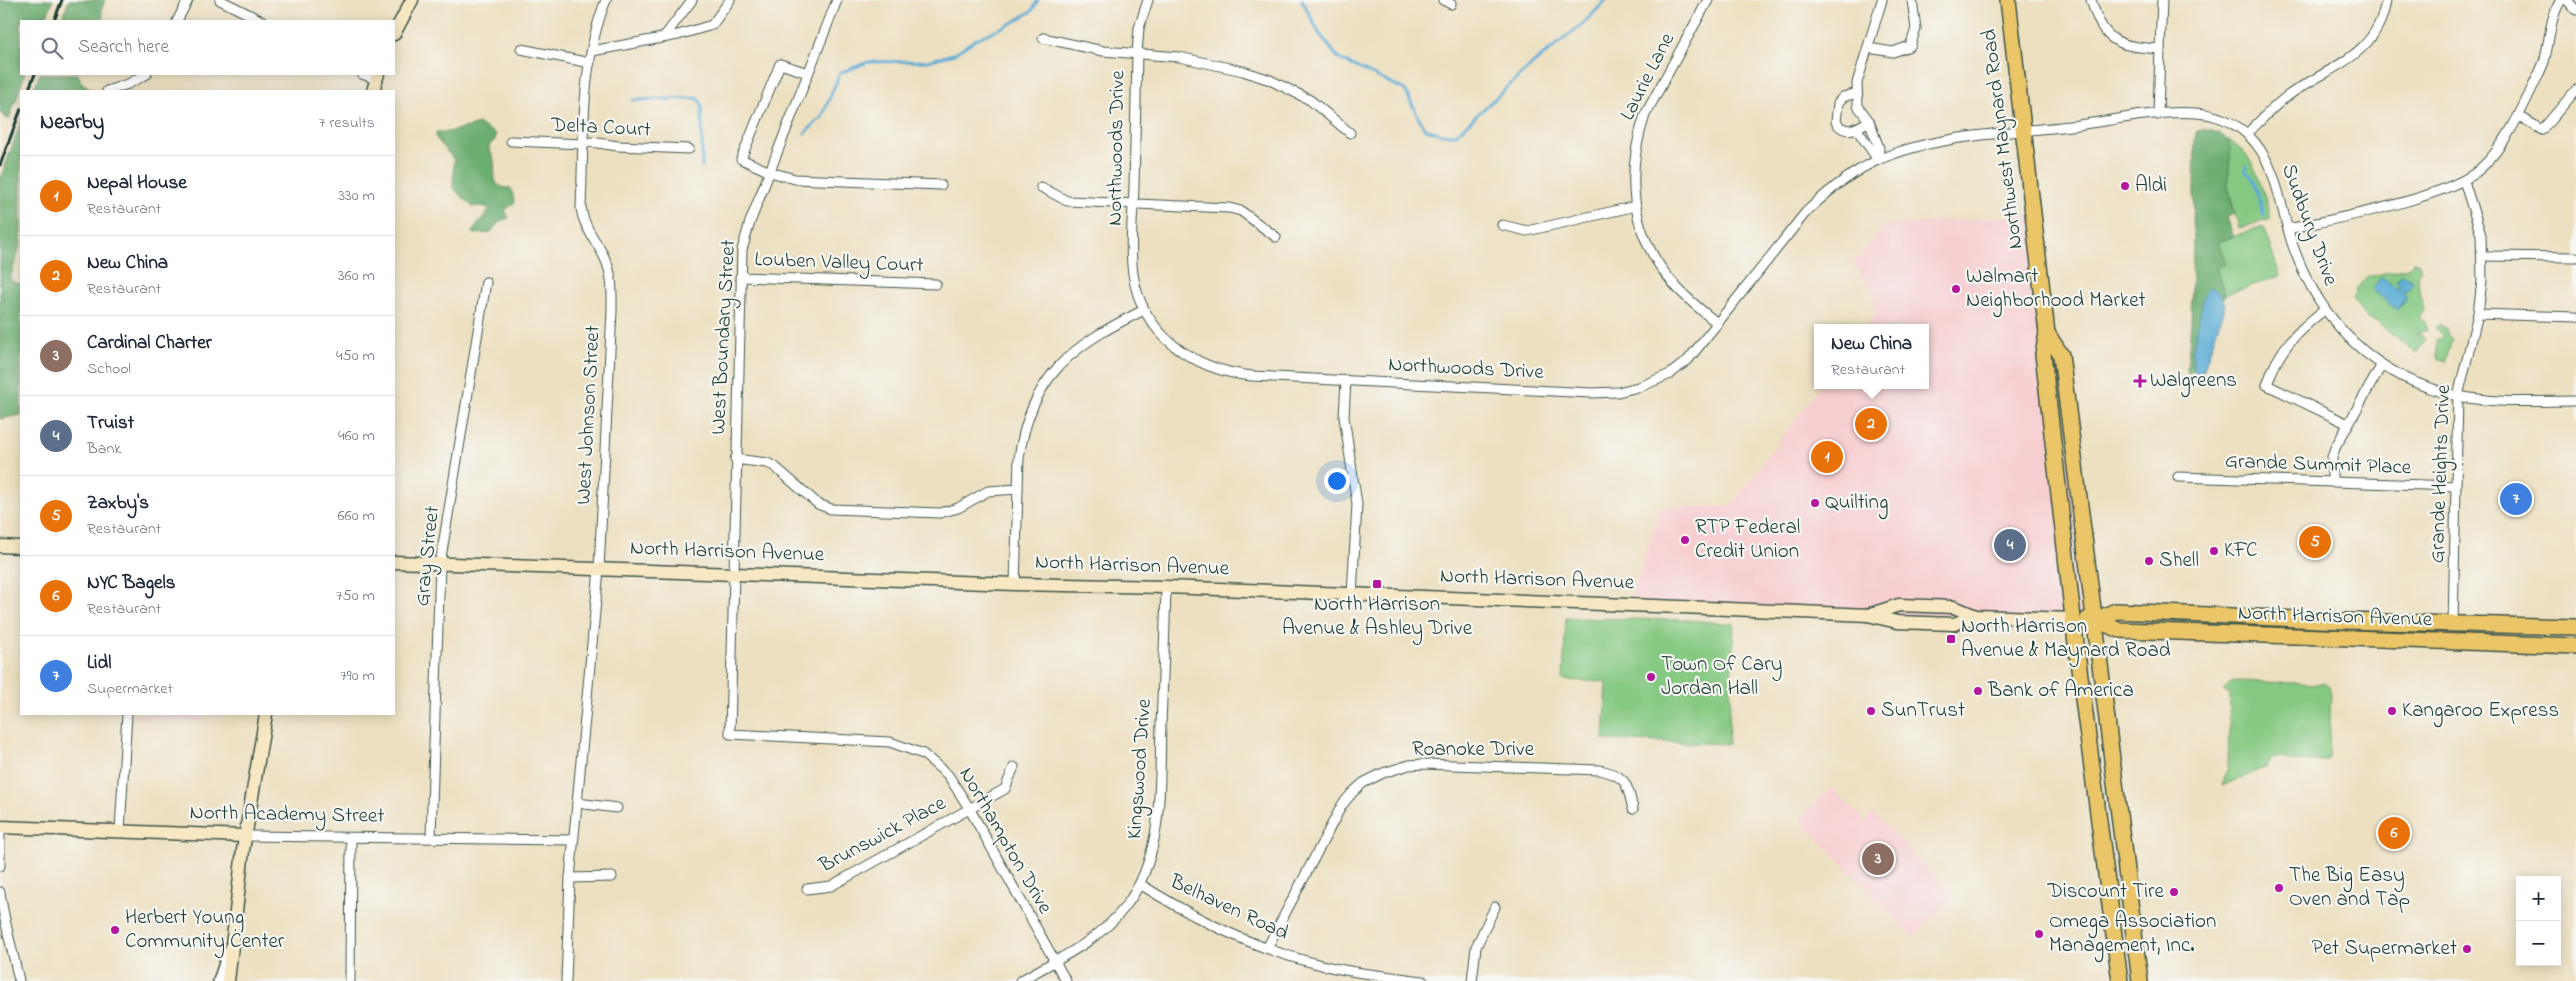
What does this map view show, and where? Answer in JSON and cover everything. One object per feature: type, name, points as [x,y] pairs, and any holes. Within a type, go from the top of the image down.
[{"type":"main road","points":[[395,32],[412,0]]},
{"type":"main road","name":"Northwest Maynard Road","points":[[2008,0],[2047,333],[2043,354],[2074,619],[2120,981]]},
{"type":"main road","name":"Northwest Maynard Road","points":[[2047,333],[2061,354],[2140,981]]},
{"type":"main road","points":[[0,546],[20,547]]},
{"type":"main road","name":"North Harrison Avenue","points":[[395,562],[1015,584],[1166,587],[1868,614],[1899,605],[1954,607],[1976,616],[2095,620],[2120,630],[2576,646]]},
{"type":"main road","name":"North Harrison Avenue","points":[[2095,620],[2116,611],[2576,627]]},
{"type":"main road","points":[[228,981],[230,950],[245,836],[266,715]]},
{"type":"main road","name":"North Academy Street","points":[[0,827],[245,836]]},
{"type":"street","points":[[177,20],[188,0]]},
{"type":"street","points":[[220,0],[260,20]]},
{"type":"street","name":"West Johnson Street","points":[[566,981],[573,840],[599,569],[612,283],[606,259],[582,218],[584,144],[590,64],[606,0]]},
{"type":"street","points":[[664,37],[692,0]]},
{"type":"street","points":[[592,51],[664,37],[712,25],[730,0]]},
{"type":"street","name":"West Boundary Street","points":[[743,735],[730,734],[732,574],[740,277],[745,236],[837,0]]},
{"type":"street","name":"Northwoods Drive","points":[[1148,0],[1140,28],[1137,54],[1133,274],[1144,310],[1155,326],[1181,353],[1215,369],[1252,376],[1592,394],[1618,392],[1642,386],[1674,371],[1688,360],[1806,212],[1828,192],[1878,160],[1936,143],[2024,132]]},
{"type":"street","name":"Laurie Lane","points":[[1708,0],[1645,115],[1634,156],[1632,175],[1636,206],[1650,250],[1665,273],[1685,296],[1718,324]]},
{"type":"street","points":[[1878,160],[1879,148],[1869,121],[1858,106],[1857,83],[1882,0]]},
{"type":"street","points":[[1868,48],[1893,52],[1910,46],[1916,29],[1912,0]]},
{"type":"street","points":[[2091,0],[2097,19],[2112,40],[2127,46],[2160,48]]},
{"type":"street","points":[[2158,115],[2162,0]]},
{"type":"street","points":[[2247,134],[2286,97],[2360,51],[2380,26],[2386,0]]},
{"type":"street","points":[[2288,229],[2432,193],[2464,181],[2479,169],[2496,151],[2519,116],[2544,63],[2554,11],[2561,0]]},
{"type":"street","points":[[2567,0],[2576,10]]},
{"type":"street","points":[[1042,38],[1103,52],[1213,63],[1270,80],[1310,100],[1350,133]]},
{"type":"street","points":[[521,49],[590,64]]},
{"type":"street","points":[[808,73],[780,64],[741,159],[770,172],[795,179],[941,185]]},
{"type":"street","points":[[110,90],[128,84],[145,75]]},
{"type":"street","points":[[364,75],[376,81]]},
{"type":"street","points":[[2519,116],[2542,130],[2576,90]]},
{"type":"street","points":[[1857,93],[1843,97],[1838,102],[1835,115],[1839,127],[1845,129],[1856,128],[1869,121]]},
{"type":"street","name":"Sudbury Drive","points":[[2024,132],[2158,115],[2196,113],[2211,115],[2231,123],[2247,134],[2262,152],[2269,165],[2288,229],[2308,282],[2324,310],[2350,340],[2382,366],[2422,385],[2458,396],[2492,400],[2576,401]]},
{"type":"street","points":[[1856,128],[1878,160]]},
{"type":"street","name":"Delta Court","points":[[511,141],[584,144],[591,142],[618,146],[689,149]]},
{"type":"street","name":"Grande Heights Drive","points":[[2454,624],[2458,396],[2478,314],[2482,281],[2482,256],[2477,217],[2464,181]]},
{"type":"street","points":[[1041,187],[1067,201],[1229,208],[1242,211],[1276,237]]},
{"type":"street","points":[[1502,226],[1527,231],[1636,206]]},
{"type":"street","points":[[2482,256],[2576,257]]},
{"type":"street","name":"Louben Valley Court","points":[[740,277],[936,284]]},
{"type":"street","name":"Gray Street","points":[[431,838],[440,564],[486,282]]},
{"type":"street","points":[[1015,584],[1019,458],[1025,426],[1031,409],[1048,379],[1069,355],[1083,344],[1144,310]]},
{"type":"street","points":[[2324,310],[2296,332],[2281,353],[2267,385],[2348,424]]},
{"type":"street","points":[[2478,314],[2576,317]]},
{"type":"street","points":[[2332,482],[2332,457],[2348,424],[2382,366]]},
{"type":"street","points":[[1346,380],[1344,417],[1357,504],[1352,595]]},
{"type":"street","points":[[736,458],[774,466],[818,504],[830,509],[940,513],[958,508],[988,491],[1018,489]]},
{"type":"street","name":"Grande Summit Place","points":[[2178,477],[2456,486]]},
{"type":"street","name":"Kingswood Drive","points":[[1020,981],[1107,927],[1125,907],[1140,884],[1150,861],[1157,822],[1166,587]]},
{"type":"street","points":[[120,830],[127,715]]},
{"type":"street","name":"Northampton Drive","points":[[743,735],[871,740],[904,746],[923,754],[938,765],[948,775],[969,808],[1066,981]]},
{"type":"street","name":"Roanoke Drive","points":[[1267,948],[1342,805],[1363,783],[1383,773],[1409,765],[1424,764],[1600,770],[1623,779],[1628,785],[1633,809]]},
{"type":"street","name":"Brunswick Place","points":[[807,889],[831,886],[1005,789],[1014,767]]},
{"type":"street","points":[[577,804],[617,808]]},
{"type":"street","points":[[0,827],[0,866]]},
{"type":"street","name":"North Academy Street","points":[[245,836],[573,840]]},
{"type":"street","points":[[350,838],[350,981]]},
{"type":"street","points":[[570,878],[612,877]]},
{"type":"street","name":"Belhaven Road","points":[[1140,884],[1213,924],[1295,958],[1339,969],[1423,981]]},
{"type":"street","points":[[0,892],[3,914],[12,940],[19,981]]},
{"type":"street","points":[[1472,981],[1476,947],[1495,908]]},
{"type":"street","points":[[219,981],[230,950]]},
{"type":"shaded area","points":[[2034,215],[2047,333],[2095,620],[1629,605],[1660,507],[1731,506],[1818,389],[1929,389],[1929,324],[1868,324],[1875,314],[1873,291],[1853,264],[1885,225]]},
{"type":"shaded area","points":[[133,715],[204,715],[204,721],[133,717]]},
{"type":"shaded area","points":[[1831,787],[1865,821],[1874,813],[1955,897],[1913,937],[1799,819]]},
{"type":"green space","points":[[0,0],[53,0],[45,20],[20,20],[20,75],[25,75],[9,119],[6,119],[0,112]]},
{"type":"green space","points":[[69,0],[105,0],[102,8],[102,20],[61,20]]},
{"type":"green space","points":[[40,75],[78,75],[81,82],[91,89],[90,90],[33,90]]},
{"type":"green space","points":[[479,124],[496,134],[495,140],[489,146],[489,150],[493,155],[496,182],[504,187],[511,188],[515,203],[505,210],[509,218],[500,221],[490,233],[475,234],[472,232],[490,209],[482,206],[473,207],[456,191],[453,185],[454,160],[436,138],[436,132],[448,132]]},
{"type":"green space","points":[[20,125],[20,245],[11,281],[20,284],[20,415],[0,419],[0,179]]},
{"type":"green space","points":[[2202,129],[2215,132],[2224,137],[2229,143],[2228,187],[2235,214],[2227,217],[2233,236],[2218,242],[2226,264],[2216,268],[2225,295],[2223,298],[2220,292],[2207,289],[2192,352],[2193,370],[2189,374],[2187,371],[2191,324],[2195,140],[2196,132]]},
{"type":"green space","points":[[2227,139],[2237,146],[2252,163],[2261,184],[2271,219],[2239,228],[2228,186]]},
{"type":"green space","points":[[2263,226],[2280,276],[2225,295],[2216,267],[2226,264],[2218,242]]},
{"type":"green space","points":[[2413,262],[2419,263],[2421,271],[2417,275],[2424,309],[2419,318],[2425,322],[2427,330],[2418,333],[2426,340],[2416,353],[2378,322],[2367,318],[2352,299],[2357,293],[2356,289],[2367,277],[2408,268]]},
{"type":"green space","points":[[2439,324],[2446,328],[2447,334],[2452,339],[2446,361],[2437,358],[2436,339],[2442,339],[2442,335],[2435,328]]},
{"type":"green space","points":[[1566,618],[1687,620],[1734,624],[1728,744],[1604,740],[1607,682],[1563,680]]},
{"type":"green space","points":[[2231,682],[2326,684],[2331,688],[2329,758],[2325,761],[2290,761],[2282,757],[2271,759],[2266,767],[2222,786],[2228,767],[2230,694],[2223,690]]},
{"type":"water","points":[[2402,274],[2410,278],[2413,283],[2407,290],[2402,290],[2407,298],[2397,310],[2372,289],[2381,277],[2399,289],[2399,284],[2396,281]]},
{"type":"water","points":[[2211,287],[2220,292],[2225,305],[2203,372],[2197,374],[2193,370],[2192,352],[2204,295],[2207,289]]},
{"type":"waterway","points":[[805,133],[822,117],[840,73],[868,62],[927,61],[954,54],[976,39],[1014,22],[1032,11],[1038,0]]},
{"type":"waterway","points":[[1302,0],[1319,33],[1339,59],[1405,90],[1424,128],[1441,134],[1455,135],[1536,61],[1584,23],[1606,0]]},
{"type":"waterway","points":[[633,100],[698,98],[702,105],[702,167]]},
{"type":"waterway","points":[[2246,166],[2245,170],[2254,180],[2264,216]]},
{"type":"railway","points":[[54,20],[62,0]]},
{"type":"railway","points":[[28,90],[35,75]]},
{"type":"railway","points":[[0,165],[20,112]]},
{"type":"place","name":"Aldi","points":[[2125,186]]},
{"type":"place","name":"Walmart Neighborhood Market","points":[[1956,289]]},
{"type":"place","name":"Walgreens","points":[[2140,381]]},
{"type":"place","name":"New China","points":[[1871,424]]},
{"type":"place","name":"Nepal House","points":[[1827,457]]},
{"type":"place","name":"Lidl","points":[[2516,499]]},
{"type":"place","name":"Quilting","points":[[1815,503]]},
{"type":"place","name":"RTP Federal Credit Union","points":[[1685,540]]},
{"type":"place","name":"Zaxby's","points":[[2315,542]]},
{"type":"place","name":"Truist","points":[[2010,545]]},
{"type":"place","name":"KFC","points":[[2214,551]]},
{"type":"place","name":"Shell","points":[[2149,561]]},
{"type":"place","name":"North Harrison Avenue & Ashley Drive","points":[[1377,584]]},
{"type":"place","name":"North Harrison Avenue & Maynard Road","points":[[1951,639]]},
{"type":"place","name":"Town Of Cary Jordan Hall","points":[[1651,677]]},
{"type":"place","name":"Bank of America","points":[[1978,691]]},
{"type":"place","name":"SunTrust","points":[[1871,711]]},
{"type":"place","name":"Kangaroo Express","points":[[2392,711]]},
{"type":"place","name":"NYC Bagels","points":[[2394,833]]},
{"type":"place","name":"Cardinal Charter","points":[[1878,859]]},
{"type":"place","name":"The Big Easy Oven and Tap","points":[[2279,888]]},
{"type":"place","name":"Discount Tire","points":[[2174,892]]},
{"type":"place","name":"Herbert Young Community Center","points":[[115,930]]},
{"type":"place","name":"Omega Association Management, Inc.","points":[[2039,934]]},
{"type":"place","name":"Pet Supermarket","points":[[2467,949]]}]
